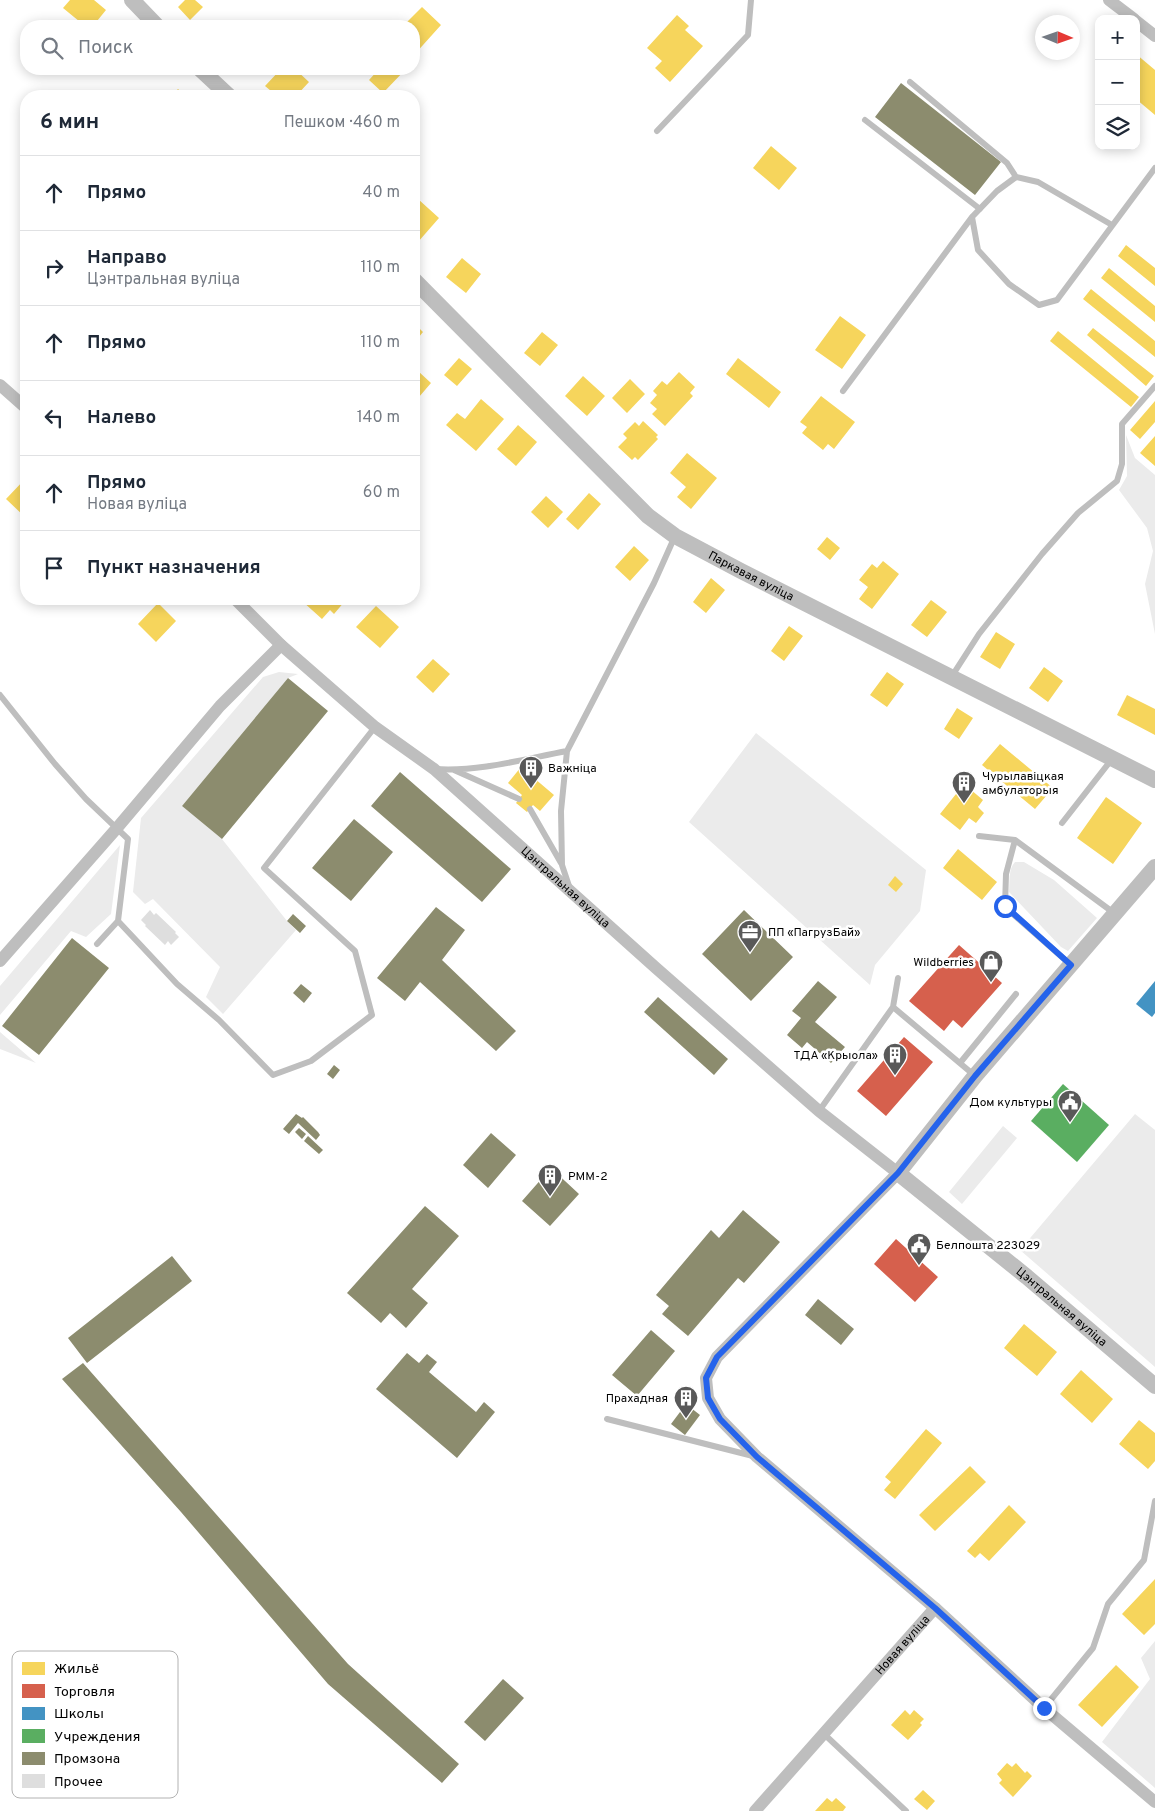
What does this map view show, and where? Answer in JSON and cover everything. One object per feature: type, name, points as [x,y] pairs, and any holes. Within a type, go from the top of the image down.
[{"type":"street","points":[[132,0],[151,20]]},
{"type":"street","points":[[1109,0],[1128,15]]},
{"type":"street","points":[[1140,24],[1155,36]]},
{"type":"street","points":[[206,75],[222,90]]},
{"type":"street","name":"Паркавая вуліца","points":[[420,286],[648,516],[675,536],[1155,780]]},
{"type":"street","points":[[0,385],[20,403]]},
{"type":"street","name":"Цэнтральная вуліца","points":[[242,605],[281,645],[375,727],[434,769],[819,1111],[1019,1271],[1155,1386]]},
{"type":"street","points":[[0,961],[117,828],[220,706],[281,645]]},
{"type":"street","points":[[935,1608],[757,1457],[720,1419],[708,1398],[706,1378],[717,1357],[898,1173],[975,1076],[1155,867]]},
{"type":"street","name":"Новая вуліца","points":[[755,1811],[935,1608],[1044,1708],[1155,1802]]},
{"type":"lane","points":[[657,131],[748,35],[751,0]]},
{"type":"lane","points":[[910,82],[1007,163],[1016,177],[1038,182],[1112,225]]},
{"type":"lane","points":[[865,120],[980,209]]},
{"type":"lane","points":[[972,217],[978,250],[1009,284],[1039,305],[1057,300],[1155,168]]},
{"type":"lane","points":[[844,391],[972,217],[997,191],[1016,177]]},
{"type":"lane","points":[[951,677],[979,634],[1042,554],[1078,513],[1117,481],[1122,464],[1122,424],[1155,386]]},
{"type":"lane","points":[[562,864],[561,810],[567,751],[646,599],[675,536]]},
{"type":"lane","points":[[0,695],[55,764],[86,799],[128,839],[118,922],[97,944]]},
{"type":"lane","points":[[118,922],[177,984],[219,1020],[273,1075],[311,1061],[372,1015],[355,951],[264,868],[375,727]]},
{"type":"lane","points":[[434,769],[454,770],[567,751]]},
{"type":"lane","points":[[1062,823],[1113,758]]},
{"type":"lane","points":[[454,770],[518,799]]},
{"type":"lane","points":[[530,809],[562,864],[570,889]]},
{"type":"lane","points":[[979,836],[1015,840],[1115,914]]},
{"type":"lane","points":[[1015,840],[1006,874],[1005,906],[1071,965]]},
{"type":"lane","points":[[819,1111],[893,1007],[898,978]]},
{"type":"lane","points":[[960,1063],[1016,994]]},
{"type":"lane","points":[[893,1007],[975,1076]]},
{"type":"lane","points":[[607,1419],[757,1457]]},
{"type":"lane","points":[[1044,1708],[1093,1648],[1108,1604],[1144,1560],[1155,1501]]},
{"type":"lane","points":[[824,1734],[906,1811]]},
{"type":"shaded area","points":[[1126,435],[1135,458],[1155,475],[1155,634],[1145,584],[1153,551],[1147,528],[1119,490],[1127,476]]},
{"type":"shaded area","points":[[279,672],[298,674],[288,678],[182,806],[222,839],[296,930],[223,1014],[206,997],[220,967],[153,899],[145,904],[133,892],[141,818],[263,677]]},
{"type":"shaded area","points":[[756,733],[926,870],[920,911],[875,965],[870,985],[689,822]]},
{"type":"shaded area","points":[[120,845],[111,914],[86,937],[71,931],[0,1015],[0,986]]},
{"type":"shaded area","points":[[1015,862],[1024,862],[1054,880],[1097,918],[1068,951],[1061,947],[1009,892],[1010,872]]},
{"type":"shaded area","points":[[0,1032],[36,1063],[0,1049]]},
{"type":"shaded area","points":[[1135,1114],[1155,1130],[1155,1367],[1020,1250]]},
{"type":"shaded area","points":[[1003,1126],[1017,1138],[962,1204],[949,1192]]},
{"type":"shaded area","points":[[1155,1641],[1155,1788],[1102,1742],[1150,1679],[1141,1658]]},
{"type":"building: Жильё","points":[[70,0],[94,0],[106,10],[98,20],[78,20],[63,8]]},
{"type":"building: Жильё","points":[[185,0],[195,0],[203,7],[190,20],[178,7]]},
{"type":"building: Жильё","points":[[422,7],[441,25],[420,48],[420,20],[409,20]]},
{"type":"building: Жильё","points":[[677,15],[689,26],[685,30],[703,46],[670,82],[655,68],[662,61],[647,48]]},
{"type":"building: Жильё","points":[[1140,57],[1155,70],[1155,115],[1140,102]]},
{"type":"building: Жильё","points":[[275,75],[301,75],[309,82],[302,90],[270,90],[265,86]]},
{"type":"building: Жильё","points":[[374,75],[400,75],[386,90],[380,90],[369,80]]},
{"type":"building: Жильё","points":[[771,146],[797,168],[779,190],[753,168]]},
{"type":"building: Жильё","points":[[420,201],[439,218],[420,240]]},
{"type":"building: Жильё","points":[[1126,245],[1155,268],[1155,286],[1118,256]]},
{"type":"building: Жильё","points":[[462,258],[481,274],[466,293],[446,277]]},
{"type":"building: Жильё","points":[[1109,268],[1155,306],[1155,322],[1101,278]]},
{"type":"building: Жильё","points":[[1091,289],[1155,341],[1155,357],[1083,299]]},
{"type":"building: Жильё","points":[[840,316],[866,335],[842,369],[815,350]]},
{"type":"building: Жильё","points":[[1093,328],[1154,376],[1146,386],[1087,335]]},
{"type":"building: Жильё","points":[[1058,331],[1139,397],[1131,407],[1050,341]]},
{"type":"building: Жильё","points":[[542,332],[558,345],[540,366],[524,353]]},
{"type":"building: Жильё","points":[[459,358],[472,369],[457,386],[444,375]]},
{"type":"building: Жильё","points":[[738,358],[781,392],[769,408],[726,374]]},
{"type":"building: Жильё","points":[[679,372],[695,387],[690,393],[693,396],[665,426],[652,414],[657,409],[650,403],[657,395],[653,391],[662,381],[667,385]]},
{"type":"building: Жильё","points":[[420,373],[431,383],[420,396]]},
{"type":"building: Жильё","points":[[583,376],[605,396],[587,416],[565,396]]},
{"type":"building: Жильё","points":[[630,379],[645,394],[627,413],[612,398]]},
{"type":"building: Жильё","points":[[821,396],[855,422],[834,449],[828,444],[823,450],[802,433],[807,427],[800,422]]},
{"type":"building: Жильё","points":[[481,399],[504,419],[476,451],[446,425],[457,413],[465,419]]},
{"type":"building: Жильё","points":[[1155,401],[1155,422],[1140,439],[1130,430]]},
{"type":"building: Жильё","points":[[643,421],[658,435],[656,437],[658,439],[638,460],[635,457],[632,460],[618,447],[627,438],[623,434],[635,422],[639,426]]},
{"type":"building: Жильё","points":[[518,425],[537,442],[516,466],[497,449]]},
{"type":"building: Жильё","points":[[1155,436],[1155,466],[1140,453]]},
{"type":"building: Жильё","points":[[687,453],[717,478],[691,509],[677,497],[686,487],[670,473]]},
{"type":"building: Жильё","points":[[20,484],[20,512],[6,499]]},
{"type":"building: Жильё","points":[[589,493],[601,504],[578,530],[566,519]]},
{"type":"building: Жильё","points":[[546,496],[563,512],[548,528],[531,512]]},
{"type":"building: Жильё","points":[[827,537],[840,548],[830,560],[817,549]]},
{"type":"building: Жильё","points":[[634,546],[649,560],[630,581],[615,567]]},
{"type":"building: Жильё","points":[[883,561],[899,574],[872,609],[859,599],[868,587],[859,580],[872,564],[877,568]]},
{"type":"building: Жильё","points":[[711,578],[725,590],[706,613],[693,602]]},
{"type":"building: Жильё","points":[[931,600],[947,612],[927,637],[911,625]]},
{"type":"building: Жильё","points":[[156,605],[160,605],[176,621],[156,642],[138,624]]},
{"type":"building: Жильё","points":[[306,605],[342,605],[334,614],[330,610],[322,619]]},
{"type":"building: Жильё","points":[[376,606],[399,627],[380,648],[356,627]]},
{"type":"building: Жильё","points":[[789,626],[803,636],[784,661],[771,651]]},
{"type":"building: Жильё","points":[[996,632],[1015,644],[1000,669],[980,657]]},
{"type":"building: Жильё","points":[[433,659],[450,674],[433,693],[416,677]]},
{"type":"building: Жильё","points":[[1044,667],[1063,681],[1048,702],[1029,688]]},
{"type":"building: Жильё","points":[[887,672],[904,684],[887,707],[870,695]]},
{"type":"building: Жильё","points":[[1127,695],[1155,709],[1155,735],[1117,715]]},
{"type":"building: Жильё","points":[[957,708],[973,718],[959,739],[944,729]]},
{"type":"building: Жильё","points":[[1000,744],[1053,788],[1035,809],[982,765]]},
{"type":"building: Жильё","name":"Важніца","points":[[521,767],[554,795],[540,811],[533,805],[527,812],[516,803],[522,795],[508,783]]},
{"type":"building: Жильё","name":"Чурылавіцкая амбулаторыя","points":[[964,784],[983,800],[978,807],[984,813],[976,823],[969,818],[960,830],[940,814]]},
{"type":"building: Жильё","points":[[1106,797],[1142,823],[1113,864],[1077,838]]},
{"type":"building: Жильё","points":[[958,849],[997,882],[982,900],[943,868]]},
{"type":"building: Жильё","points":[[895,876],[903,884],[896,892],[888,885]]},
{"type":"building: Жильё","points":[[1024,1324],[1057,1352],[1037,1376],[1004,1348]]},
{"type":"building: Жильё","points":[[1081,1370],[1113,1399],[1092,1423],[1060,1394]]},
{"type":"building: Жильё","points":[[1139,1420],[1155,1433],[1155,1461],[1148,1469],[1119,1444]]},
{"type":"building: Жильё","points":[[926,1429],[942,1443],[895,1499],[884,1490],[891,1482],[885,1477]]},
{"type":"building: Жильё","points":[[970,1466],[986,1482],[935,1531],[919,1515]]},
{"type":"building: Жильё","points":[[1009,1505],[1026,1522],[989,1561],[980,1553],[975,1558],[967,1551]]},
{"type":"building: Жильё","points":[[1155,1579],[1155,1624],[1144,1635],[1122,1614]]},
{"type":"building: Жильё","points":[[1116,1665],[1139,1687],[1102,1727],[1078,1705]]},
{"type":"building: Жильё","points":[[905,1710],[910,1715],[914,1710],[924,1719],[920,1723],[922,1725],[908,1740],[891,1725]]},
{"type":"building: Жильё","points":[[1007,1763],[1012,1767],[1016,1763],[1025,1773],[1027,1771],[1032,1776],[1013,1797],[999,1783],[1002,1780],[997,1774]]},
{"type":"building: Жильё","points":[[923,1790],[935,1801],[927,1810],[914,1799]]},
{"type":"building: Жильё","points":[[827,1798],[832,1802],[836,1798],[846,1807],[843,1811],[815,1811]]},
{"type":"building: Торговля","points":[[959,945],[1002,983],[962,1028],[953,1020],[944,1031],[909,1001]]},
{"type":"building: Торговля","name":"ТДА «Крыола»","points":[[904,1037],[933,1062],[886,1116],[857,1091]]},
{"type":"building: Торговля","points":[[896,1239],[938,1277],[915,1302],[874,1264]]},
{"type":"building: Школы","points":[[1155,981],[1155,1013],[1152,1017],[1136,1004]]},
{"type":"building: Учреждения","name":"Дом культуры","points":[[1063,1084],[1109,1125],[1077,1162],[1031,1121]]},
{"type":"building: Промзона","points":[[901,83],[1001,162],[975,195],[875,117]]},
{"type":"building: Промзона","points":[[288,678],[328,711],[222,839],[182,806]]},
{"type":"building: Промзона","points":[[400,772],[511,869],[482,902],[371,806]]},
{"type":"building: Промзона","points":[[354,819],[393,852],[351,901],[312,868]]},
{"type":"building: Промзона","points":[[436,907],[465,930],[442,960],[516,1031],[496,1051],[420,982],[405,1001],[377,978]]},
{"type":"building: Промзона","points":[[744,910],[793,957],[751,1001],[702,954]]},
{"type":"building: Промзона","points":[[293,914],[306,926],[300,933],[287,921]]},
{"type":"building: Промзона","points":[[72,938],[109,968],[39,1055],[2,1026]]},
{"type":"building: Промзона","points":[[818,981],[837,997],[815,1022],[845,1047],[831,1063],[807,1042],[802,1048],[787,1035],[801,1018],[792,1011]]},
{"type":"building: Промзона","points":[[301,984],[312,993],[304,1003],[293,993]]},
{"type":"building: Промзона","points":[[658,997],[728,1059],[714,1075],[644,1012]]},
{"type":"building: Промзона","points":[[334,1065],[340,1070],[333,1079],[327,1074]]},
{"type":"building: Промзона","points":[[296,1114],[303,1117],[318,1132],[320,1135],[316,1140],[298,1123],[289,1134],[283,1129]]},
{"type":"building: Промзона","points":[[299,1128],[306,1134],[302,1139],[295,1132]]},
{"type":"building: Промзона","points":[[491,1133],[516,1155],[488,1188],[463,1165]]},
{"type":"building: Промзона","points":[[308,1136],[323,1150],[319,1154],[304,1141]]},
{"type":"building: Промзона","name":"РММ-2","points":[[551,1168],[579,1194],[550,1226],[522,1201]]},
{"type":"building: Промзона","points":[[425,1206],[459,1236],[412,1289],[428,1303],[406,1328],[390,1313],[381,1323],[347,1293]]},
{"type":"building: Промзона","points":[[743,1210],[780,1242],[744,1283],[738,1278],[688,1336],[662,1314],[669,1306],[656,1295],[711,1230],[719,1238]]},
{"type":"building: Промзона","points":[[172,1256],[192,1281],[87,1363],[68,1338]]},
{"type":"building: Промзона","points":[[818,1299],[854,1329],[841,1345],[805,1315]]},
{"type":"building: Промзона","points":[[651,1330],[675,1351],[637,1396],[612,1375]]},
{"type":"building: Промзона","points":[[407,1353],[419,1363],[427,1354],[437,1362],[429,1372],[476,1412],[484,1402],[495,1412],[457,1458],[376,1389]]},
{"type":"building: Промзона","points":[[83,1363],[348,1664],[459,1764],[442,1783],[328,1684],[181,1512],[62,1379]]},
{"type":"building: Промзона","name":"Прахадная","points":[[686,1404],[700,1415],[685,1435],[671,1424]]},
{"type":"building: Промзона","points":[[503,1679],[524,1698],[485,1741],[464,1722]]},
{"type":"building: Прочее","points":[[150,910],[154,915],[156,913],[179,937],[171,945],[168,941],[165,945],[141,920]]},
{"type":"place","name":"Важніца","points":[[531,789]]},
{"type":"place","name":"Чурылавіцкая амбулаторыя","points":[[964,804]]},
{"type":"place","name":"ПП «ПагрузБай»","points":[[750,953]]},
{"type":"place","name":"Wildberries","points":[[991,983]]},
{"type":"place","name":"ТДА «Крыола»","points":[[895,1076]]},
{"type":"place","name":"Дом культуры","points":[[1070,1123]]},
{"type":"place","name":"РММ-2","points":[[550,1197]]},
{"type":"place","name":"Белпошта 223029","points":[[919,1266]]},
{"type":"place","name":"Прахадная","points":[[686,1419]]},
{"type":"route","points":[[1005,906],[1071,965],[975,1076],[898,1173],[717,1357],[706,1378],[708,1398],[720,1419],[757,1457],[935,1608],[1044,1708]]}]
